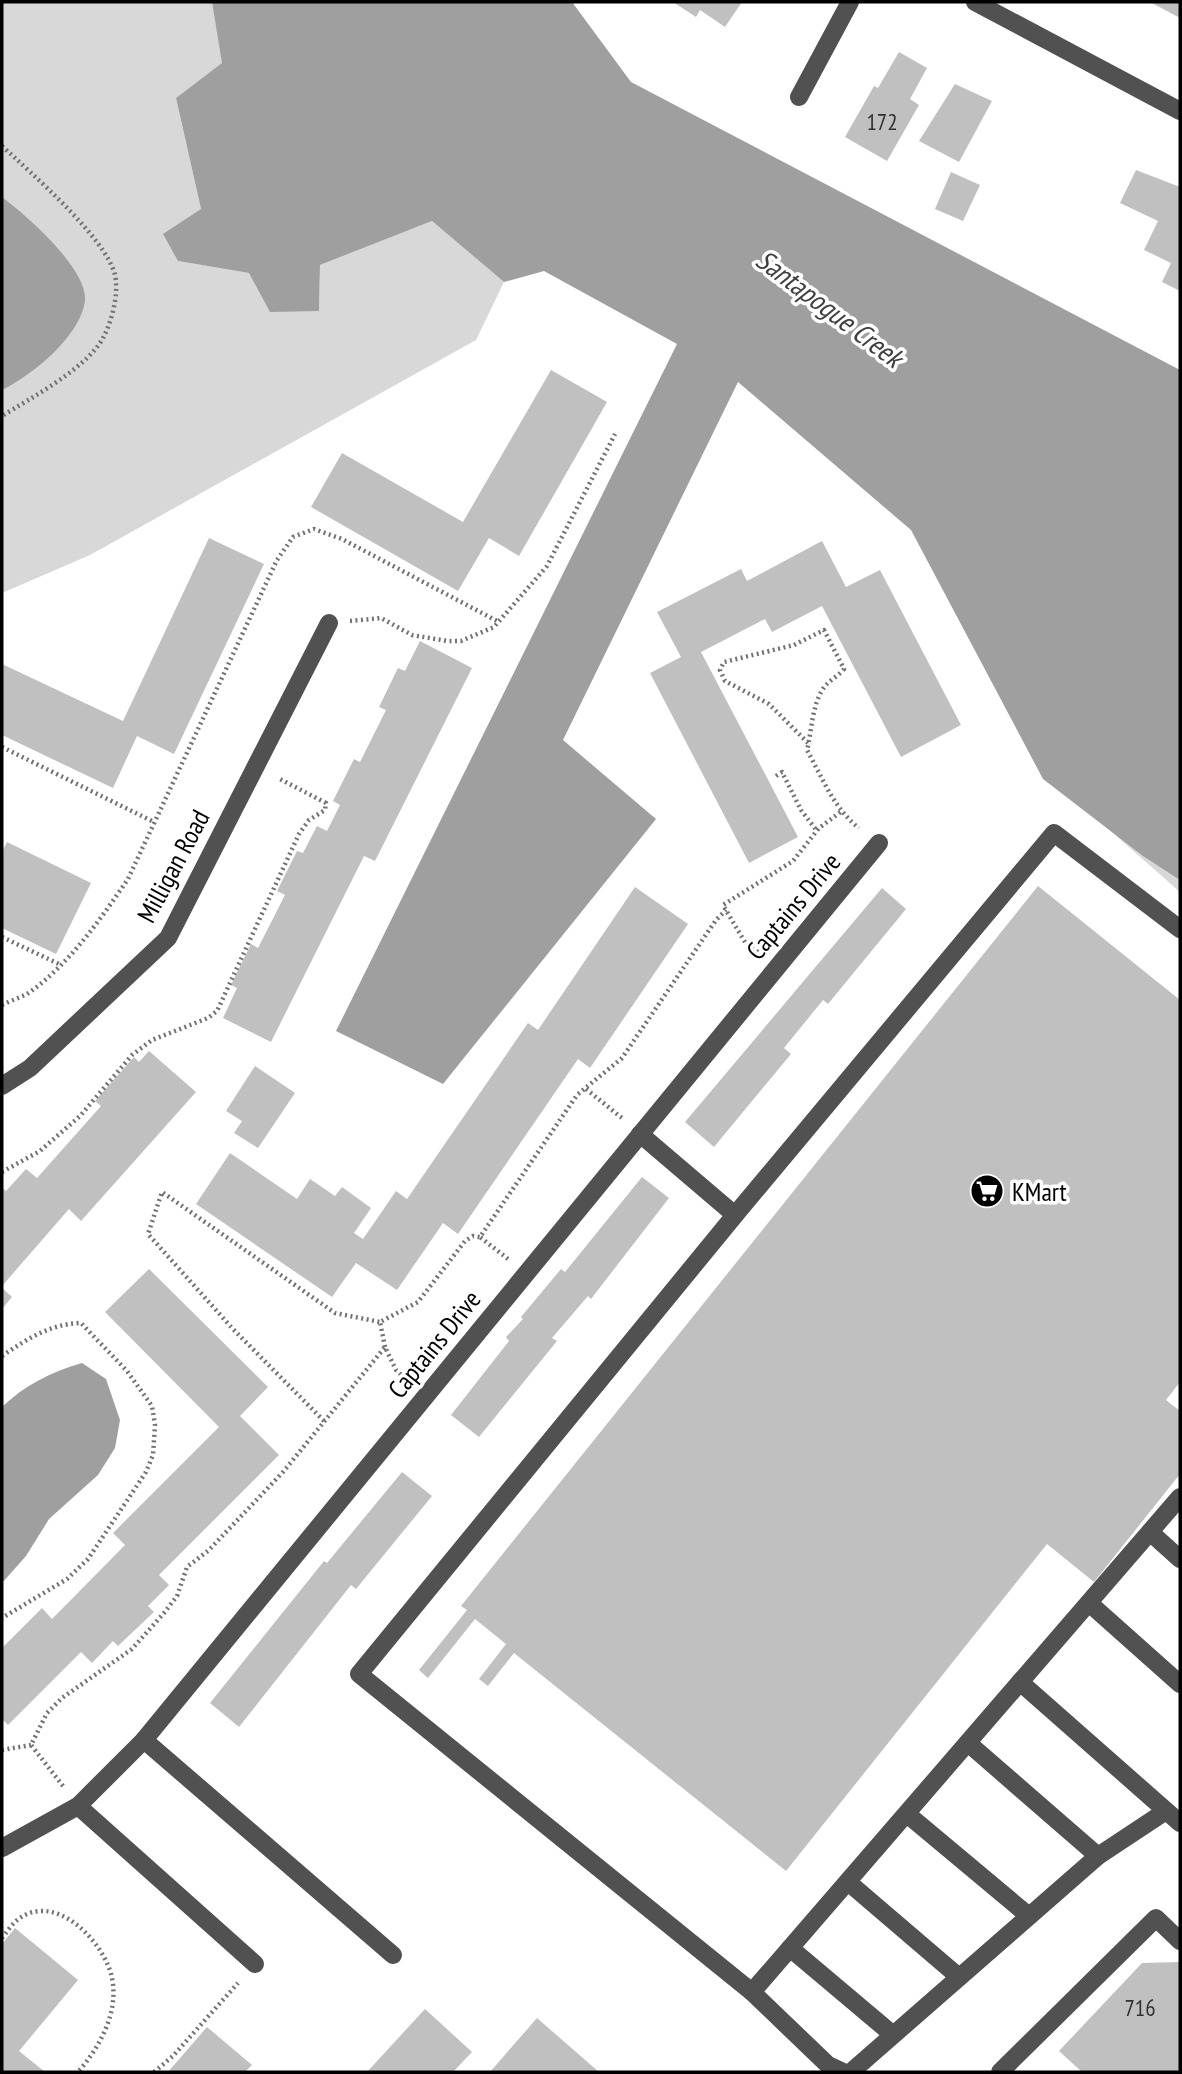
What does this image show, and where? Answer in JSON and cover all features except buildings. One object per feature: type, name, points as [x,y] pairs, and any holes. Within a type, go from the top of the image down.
[{"type":"street","points":[[799,97],[850,2]]},
{"type":"street","points":[[975,2],[1180,111]]},
{"type":"street","name":"Milligan Road","points":[[2,1086],[30,1068],[168,938],[329,623]]},
{"type":"street","points":[[843,2072],[828,2065],[752,1992],[359,1674],[735,1215],[1054,833],[1180,929]]},
{"type":"street","name":"Captains Drive","points":[[2,1847],[78,1806],[144,1740],[525,1274],[635,1130],[777,967],[879,843]]},
{"type":"street","points":[[635,1130],[735,1215]]},
{"type":"street","points":[[752,1992],[1180,1497]]},
{"type":"street","points":[[1150,1532],[1180,1559]]},
{"type":"street","points":[[1088,1603],[1180,1684]]},
{"type":"street","points":[[1020,1682],[1180,1823]]},
{"type":"street","points":[[144,1740],[393,1955]]},
{"type":"street","points":[[968,1743],[1098,1856]]},
{"type":"street","points":[[78,1806],[255,1964]]},
{"type":"street","points":[[851,2072],[1098,1856],[1166,1811]]},
{"type":"street","points":[[907,1814],[1029,1916]]},
{"type":"street","points":[[848,1882],[959,1977]]},
{"type":"street","points":[[1000,2072],[1156,1918],[1180,1941]]},
{"type":"street","points":[[790,1948],[892,2034]]},
{"type":"path","points":[[2,146],[50,190],[102,249],[115,275],[115,303],[103,339],[69,374],[2,416]]},
{"type":"path","points":[[329,623],[380,618],[412,635],[461,641],[477,636],[499,622],[547,566],[615,434]]},
{"type":"path","points":[[2,1005],[26,994],[59,964],[96,925],[128,879],[277,560],[293,537],[314,529],[342,539],[499,622]]},
{"type":"path","points":[[808,743],[769,704],[724,681],[720,670],[724,662],[794,645],[824,630],[844,669],[825,685],[818,698],[807,750],[842,811],[879,843]]},
{"type":"path","points":[[2,747],[154,822]]},
{"type":"path","points":[[2,1172],[40,1152],[80,1116],[132,1055],[152,1040],[208,1018],[217,1011],[299,834],[309,820],[325,810],[326,803],[256,767]]},
{"type":"path","points":[[776,776],[782,772],[801,810],[817,831]]},
{"type":"path","points":[[777,967],[746,944],[723,905],[793,861],[817,831],[842,811]]},
{"type":"path","points":[[480,1237],[577,1094],[622,1058],[726,910]]},
{"type":"path","points":[[2,937],[59,964]]},
{"type":"path","points":[[586,1089],[635,1130]]},
{"type":"path","points":[[324,1421],[232,1328],[148,1234],[162,1192],[335,1312],[380,1322],[418,1302],[465,1241],[474,1236],[480,1237],[525,1274]]},
{"type":"path","points":[[380,1322],[385,1347],[396,1370],[425,1397]]},
{"type":"path","points":[[2,1356],[43,1331],[63,1323],[81,1323],[140,1386],[152,1406],[155,1425],[153,1455],[146,1472],[101,1544],[67,1579],[2,1618]]},
{"type":"path","points":[[31,1745],[47,1713],[62,1698],[140,1640],[177,1596],[187,1567],[209,1550],[283,1472],[385,1347]]},
{"type":"path","points":[[2,1750],[31,1745]]},
{"type":"path","points":[[31,1745],[78,1806]]},
{"type":"path","points":[[2,1938],[20,1918],[35,1912],[52,1912],[85,1931],[96,1944],[112,1979],[112,1997],[105,2032],[78,2072]]},
{"type":"path","points":[[154,2072],[173,2056],[255,1964]]},
{"type":"shaded area","points":[[2,2],[212,2],[223,63],[176,98],[201,209],[178,261],[249,273],[319,310],[320,265],[432,221],[504,282],[476,340],[90,555],[2,593]]},
{"type":"shaded area","points":[[1105,826],[1180,880],[1180,892]]},
{"type":"water","name":"Santapogue Creek","points":[[212,2],[572,2],[631,82],[1180,370],[1180,880],[1143,856],[1043,779],[911,530],[738,382],[563,740],[656,819],[443,1084],[336,1031],[677,344],[544,271],[504,282],[432,221],[320,265],[319,311],[270,312],[249,273],[178,261],[163,234],[201,209],[176,98],[222,63]]},
{"type":"water","points":[[2,197],[40,229],[66,259],[77,274],[85,301],[74,328],[53,353],[27,375],[2,390]]},
{"type":"water","points":[[82,1363],[106,1379],[120,1420],[115,1448],[98,1475],[49,1519],[26,1556],[2,1583],[2,1407],[39,1380]]},
{"type":"place","name":"KMart","points":[[987,1191]]}]
